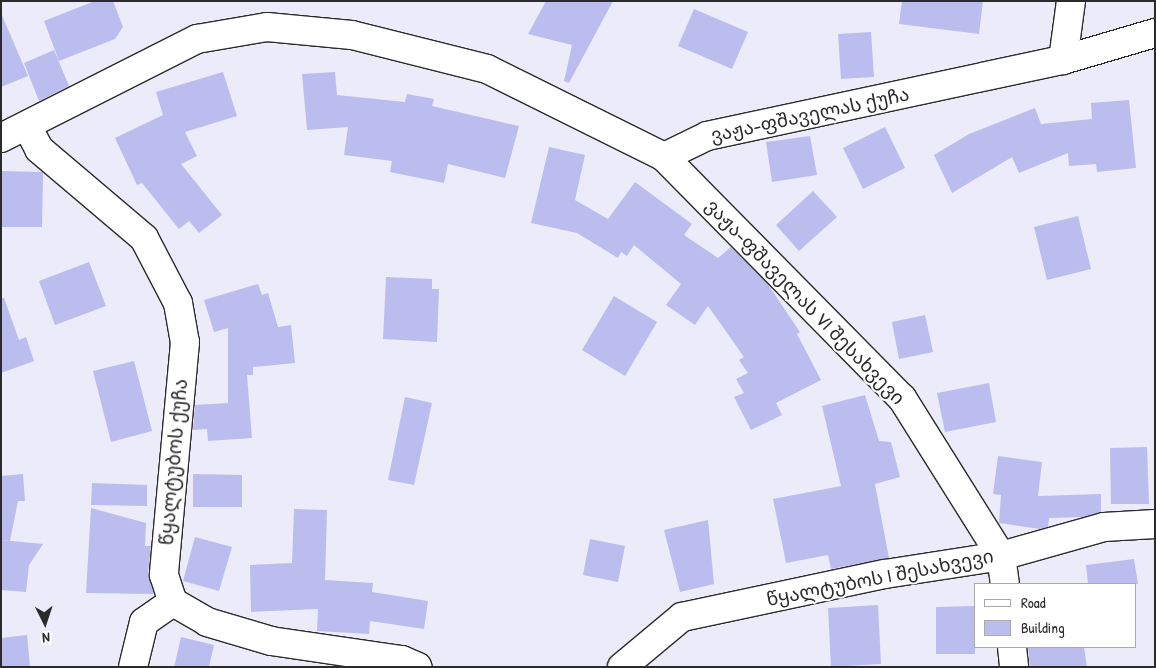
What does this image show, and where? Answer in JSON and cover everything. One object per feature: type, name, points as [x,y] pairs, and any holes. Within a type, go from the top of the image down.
[{"type":"street","points":[[1063,60],[1070,1]]},
{"type":"street","points":[[1,138],[197,40],[267,27],[352,36],[486,69],[664,157]]},
{"type":"street","name":"ვაჟა-ფშაველას ქუჩა","points":[[664,157],[707,136],[1063,60],[1155,33]]},
{"type":"street","name":"წყალტუბოს ქუჩა","points":[[27,126],[39,149],[144,238],[178,302],[185,342],[164,574],[173,602]]},
{"type":"street","name":"ვაჟა-ფშაველას VI შესახვევი","points":[[664,157],[902,398],[1002,556],[1005,583]]},
{"type":"street","name":"წყალტუბოს I შესახვევი","points":[[622,667],[682,617],[885,574],[1002,556],[1104,526],[1155,524]]},
{"type":"street","points":[[133,667],[144,622],[173,602],[207,622],[271,641],[402,660],[418,667]]},
{"type":"street","points":[[1012,648],[1014,667]]},
{"type":"building","points":[[95,1],[113,1],[123,27],[115,39],[59,61],[44,21]]},
{"type":"building","points":[[546,1],[613,1],[569,83],[564,81],[572,45],[528,34]]},
{"type":"building","points":[[902,1],[983,1],[979,34],[899,24]]},
{"type":"building","points":[[694,9],[748,32],[732,69],[678,46]]},
{"type":"building","points":[[1,13],[28,76],[1,87]]},
{"type":"building","points":[[871,32],[874,77],[841,79],[838,34]]},
{"type":"building","points":[[54,50],[69,86],[39,101],[24,63]]},
{"type":"building","points":[[223,72],[237,116],[185,132],[197,156],[181,164],[222,215],[199,233],[189,221],[179,229],[142,183],[137,185],[115,138],[163,115],[156,92]]},
{"type":"building","points":[[335,72],[337,95],[405,102],[407,94],[434,99],[432,106],[519,126],[505,178],[448,164],[444,183],[390,172],[392,161],[344,155],[348,127],[307,130],[302,74]]},
{"type":"building","points":[[1129,100],[1136,168],[1097,172],[1096,164],[1069,166],[1068,153],[1019,173],[1012,157],[952,193],[934,155],[969,134],[1035,108],[1041,124],[1092,119],[1091,103]]},
{"type":"building","points":[[885,127],[905,168],[863,189],[843,148]]},
{"type":"building","points":[[810,136],[817,175],[772,182],[766,142]]},
{"type":"building","points":[[549,147],[585,155],[575,200],[608,219],[635,182],[692,224],[684,235],[718,258],[731,247],[767,283],[800,332],[797,334],[821,380],[776,403],[782,415],[751,430],[734,397],[744,393],[736,379],[748,373],[739,360],[744,357],[708,306],[695,325],[666,305],[681,284],[634,245],[627,256],[621,252],[618,258],[577,233],[531,223]]},
{"type":"building","points":[[1,171],[43,172],[42,227],[1,227]]},
{"type":"building","points":[[813,191],[837,217],[799,251],[776,225]]},
{"type":"building","points":[[1078,216],[1091,269],[1047,280],[1034,227]]},
{"type":"building","points":[[89,262],[106,306],[55,325],[39,281]]},
{"type":"building","points":[[386,277],[432,279],[432,289],[439,289],[437,342],[383,339]]},
{"type":"building","points":[[258,284],[262,295],[268,293],[278,327],[291,325],[295,363],[253,367],[253,375],[247,375],[252,438],[208,441],[207,429],[193,430],[195,405],[228,403],[228,328],[214,332],[204,300]]},
{"type":"building","points":[[614,296],[657,322],[625,376],[582,350]]},
{"type":"building","points":[[1,298],[4,298],[19,340],[26,337],[34,361],[1,373]]},
{"type":"building","points":[[925,315],[933,352],[899,359],[892,322]]},
{"type":"building","points":[[134,361],[152,431],[111,442],[93,371]]},
{"type":"building","points":[[989,383],[996,422],[945,432],[937,393]]},
{"type":"building","points":[[865,395],[879,441],[891,442],[900,477],[875,484],[889,558],[831,569],[828,555],[786,563],[773,499],[841,486],[822,406]]},
{"type":"building","points":[[405,397],[432,403],[414,485],[388,480]]},
{"type":"building","points":[[1147,447],[1149,504],[1111,504],[1110,448]]},
{"type":"building","points":[[998,456],[1042,462],[1038,496],[1101,494],[1101,512],[1084,517],[1049,518],[1048,527],[1040,529],[999,523],[1001,495],[993,494]]},
{"type":"building","points":[[23,474],[25,501],[18,501],[10,541],[1,540],[1,476]]},
{"type":"building","points":[[193,474],[242,475],[242,507],[193,507]]},
{"type":"building","points":[[92,483],[147,485],[147,506],[91,505]]},
{"type":"building","points":[[91,508],[146,523],[145,546],[151,546],[148,574],[154,594],[86,593]]},
{"type":"building","points":[[294,509],[327,510],[325,580],[373,583],[372,592],[428,601],[424,629],[370,621],[369,634],[317,631],[318,609],[251,612],[250,565],[292,563]]},
{"type":"building","points":[[708,520],[714,584],[680,592],[664,530]]},
{"type":"building","points":[[195,537],[232,547],[219,591],[183,581]]},
{"type":"building","points":[[590,539],[625,546],[618,582],[583,575]]},
{"type":"building","points":[[1,540],[43,544],[29,565],[26,592],[1,590]]},
{"type":"building","points":[[1134,559],[1138,584],[1088,583],[1086,565]]},
{"type":"building","points":[[878,605],[881,664],[831,667],[828,608]]},
{"type":"building","points":[[974,606],[975,654],[936,654],[936,607]]},
{"type":"building","points":[[27,635],[30,667],[1,667],[1,638]]},
{"type":"building","points":[[181,637],[214,645],[209,667],[174,667]]},
{"type":"building","points":[[1028,648],[1084,648],[1087,667],[1030,667]]}]
